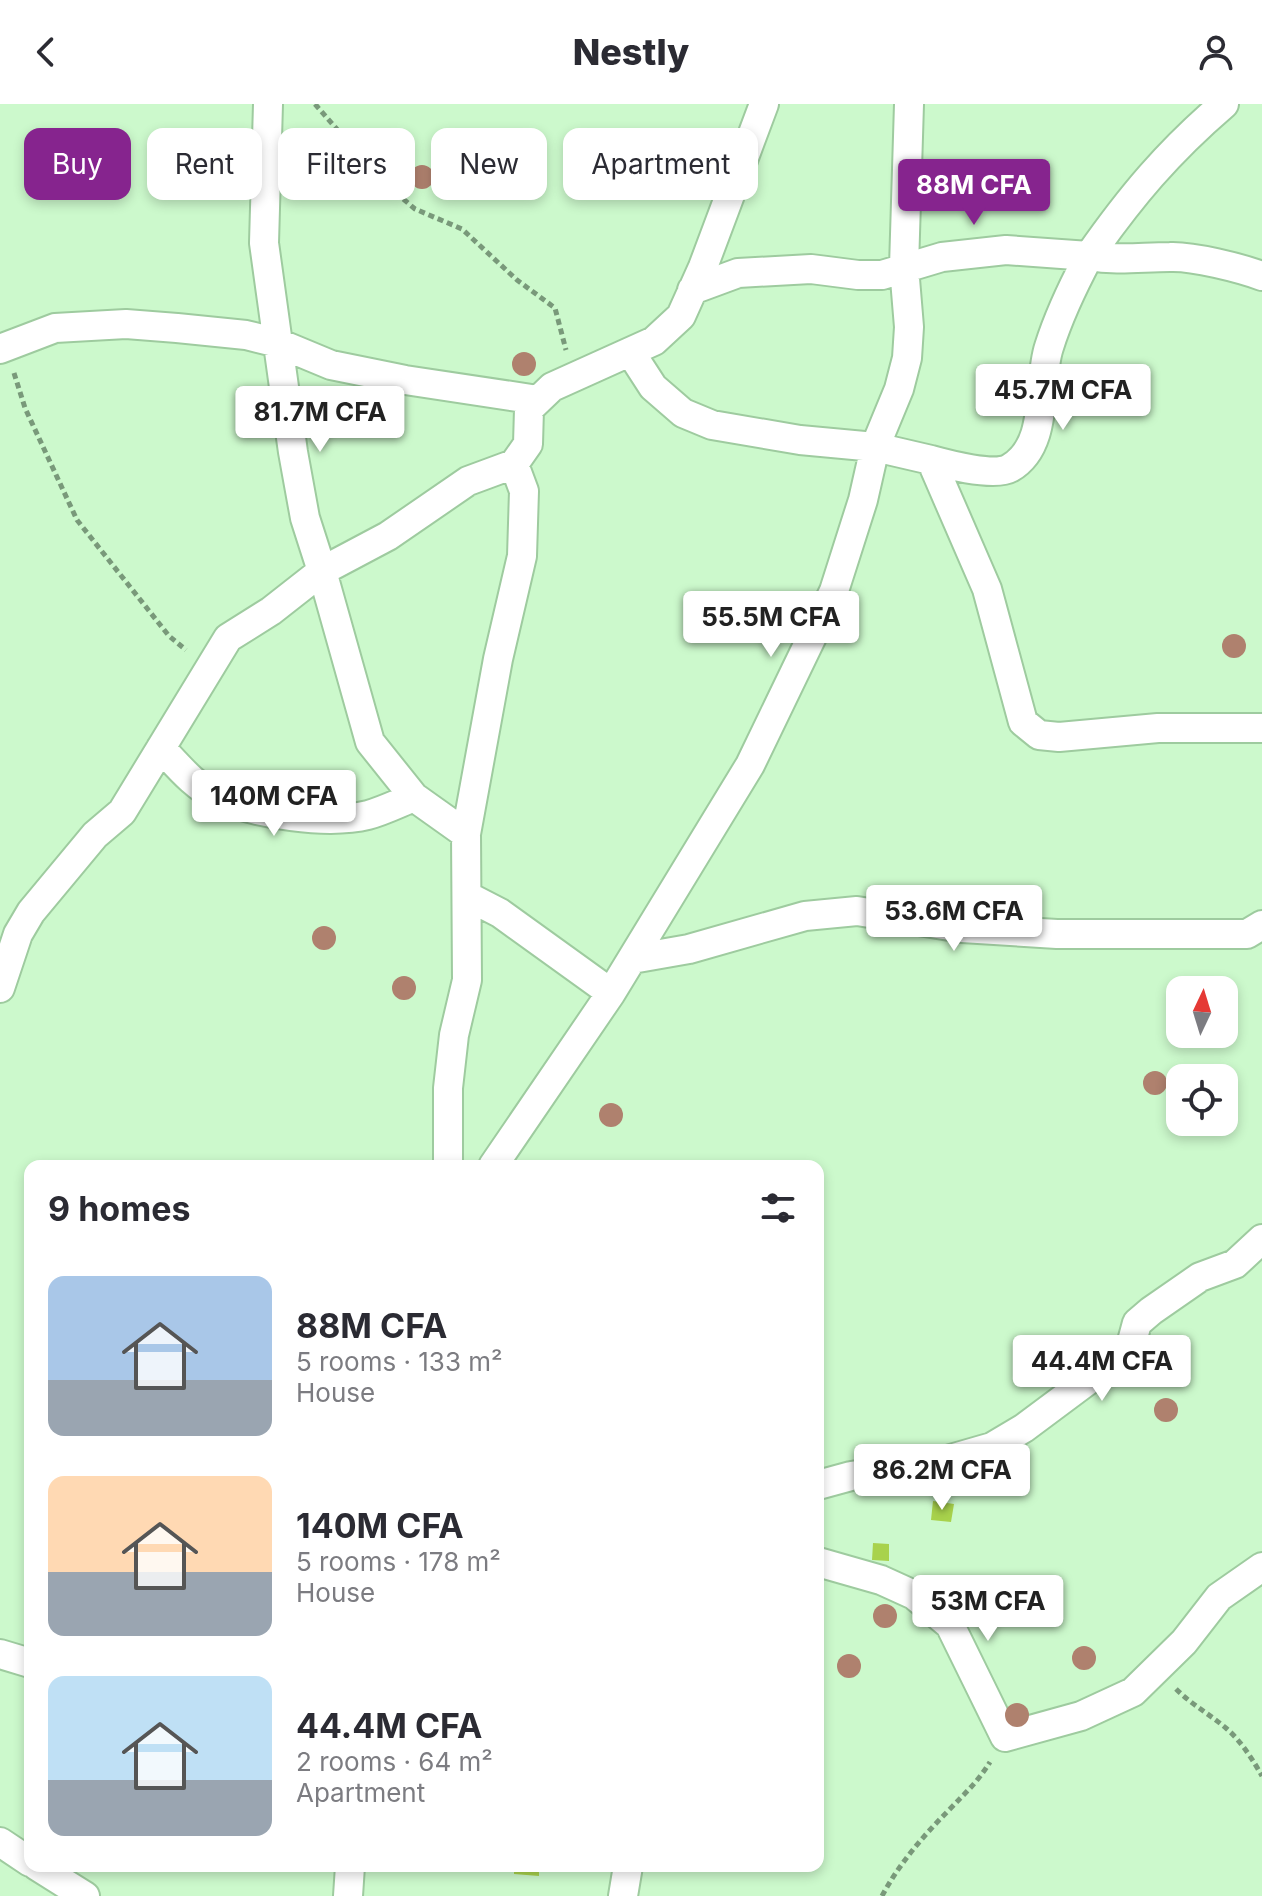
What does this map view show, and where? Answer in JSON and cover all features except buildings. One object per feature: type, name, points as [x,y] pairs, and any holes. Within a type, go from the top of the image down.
[{"type":"street","points":[[268,104],[264,243],[305,518],[370,742],[414,797],[466,834]]},
{"type":"street","points":[[0,988],[18,934],[31,912],[95,835],[122,812],[228,638],[271,611],[322,571],[388,536],[468,481],[514,464],[528,444],[529,409],[552,387],[654,341],[681,316],[764,104]]},
{"type":"street","points":[[497,1160],[611,993],[750,765],[834,591],[863,500],[875,447],[899,389],[907,358],[909,327],[904,267],[909,104]]},
{"type":"street","points":[[631,353],[653,387],[683,413],[712,425],[800,440],[875,447],[993,472],[1010,469],[1026,452],[1042,415],[1047,352],[1064,303],[1089,256],[1129,200],[1184,139],[1224,104]]},
{"type":"street","points":[[692,290],[738,273],[811,269],[882,275],[942,257],[1006,250],[1112,260],[1174,256],[1262,276]]},
{"type":"street","points":[[3,348],[55,328],[126,324],[246,335],[278,343],[331,365],[405,380],[538,400]]},
{"type":"street","points":[[931,460],[987,589],[1023,722],[1039,735],[1059,737],[1158,728],[1262,728]]},
{"type":"street","points":[[448,1160],[448,1088],[454,1035],[467,980],[466,834],[498,659],[522,556],[524,491],[514,464]]},
{"type":"street","points":[[161,748],[188,777],[217,797],[285,814],[326,820],[369,815],[414,797]]},
{"type":"street","points":[[467,896],[500,913],[611,993]]},
{"type":"street","points":[[632,959],[689,949],[805,916],[857,911],[962,928],[1057,934],[1247,934],[1262,925]]},
{"type":"street","points":[[824,1484],[887,1469],[940,1462],[992,1447],[1024,1428],[1130,1349],[1137,1323],[1151,1311],[1200,1277],[1235,1264],[1262,1239]]},
{"type":"street","points":[[824,1564],[881,1580],[914,1595],[950,1625],[1005,1737],[1094,1710],[1133,1692],[1184,1642],[1219,1597],[1262,1567]]},
{"type":"street","points":[[0,1654],[24,1661]]},
{"type":"street","points":[[0,1842],[24,1858]]},
{"type":"street","points":[[47,1872],[85,1896]]},
{"type":"street","points":[[348,1896],[350,1872]]},
{"type":"street","points":[[623,1896],[627,1872]]},
{"type":"path","points":[[315,104],[381,180],[415,209],[462,229],[517,280],[555,308],[570,379]]},
{"type":"path","points":[[3,348],[25,408],[77,520],[169,636],[208,669]]},
{"type":"path","points":[[1156,1669],[1192,1705],[1229,1731],[1262,1776]]},
{"type":"path","points":[[882,1896],[897,1869],[948,1811],[976,1785],[1005,1737]]}]
